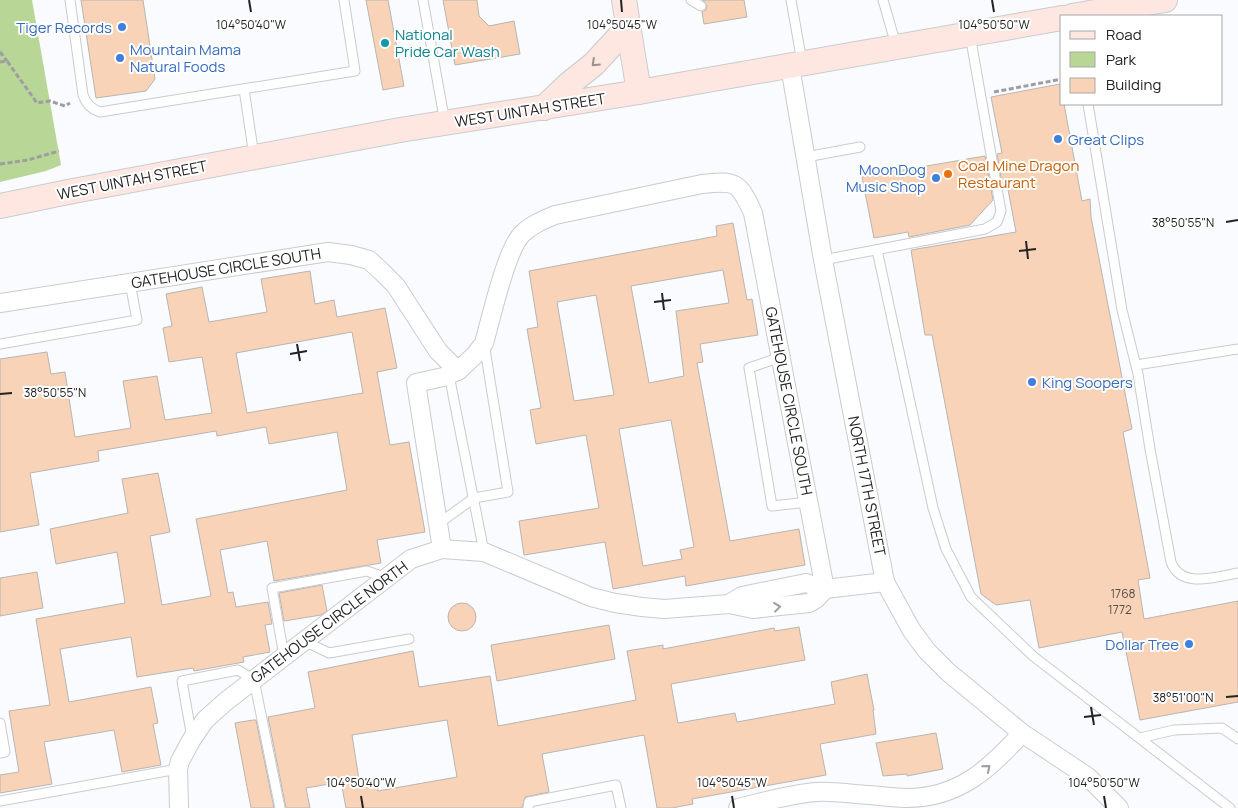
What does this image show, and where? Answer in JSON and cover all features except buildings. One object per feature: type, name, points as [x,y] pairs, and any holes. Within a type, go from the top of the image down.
[{"type":"main road","points":[[624,0],[639,92]]},
{"type":"main road","points":[[1078,15],[1165,0]]},
{"type":"main road","name":"WEST UINTAH STREET","points":[[0,206],[254,157],[445,123],[639,92],[1060,18]]},
{"type":"main road","points":[[544,108],[569,84],[594,64],[628,27]]},
{"type":"street","name":"NORTH 17TH STREET","points":[[796,65],[806,157],[823,260],[885,582],[912,631],[926,651],[948,672],[1022,733],[1088,777],[1119,808]]},
{"type":"street","name":"GATEHOUSE CIRCLE SOUTH","points":[[484,343],[510,254],[520,235],[533,225],[555,215],[702,184],[724,181],[736,184],[745,196],[753,213],[825,589]]},
{"type":"street","name":"GATEHOUSE CIRCLE SOUTH","points":[[0,303],[328,252],[351,255],[369,260],[396,286],[454,373]]},
{"type":"street","points":[[442,549],[416,383],[454,373],[476,354],[484,343]]},
{"type":"street","name":"GATEHOUSE CIRCLE NORTH","points":[[179,808],[178,769],[192,739],[205,720],[284,656],[411,559],[442,549],[484,552],[591,597],[615,603],[664,609],[729,604],[742,596],[806,583],[815,584],[825,589],[885,582]]},
{"type":"street","points":[[738,808],[817,792],[908,798],[935,795],[956,788],[978,776],[1001,756],[1022,733]]},
{"type":"lane","points":[[70,0],[83,95],[85,102],[100,112],[355,71],[344,0]]},
{"type":"lane","points":[[423,0],[445,123]]},
{"type":"lane","points":[[691,0],[701,6]]},
{"type":"lane","points":[[791,0],[796,65]]},
{"type":"lane","points":[[883,0],[897,48]]},
{"type":"lane","points":[[823,260],[985,229],[997,222],[1001,211],[970,35]]},
{"type":"lane","points":[[244,90],[254,157]]},
{"type":"lane","points":[[1088,105],[1122,310],[1136,365],[1173,567],[1182,576],[1198,579],[1238,573]]},
{"type":"lane","points":[[806,157],[860,147]]},
{"type":"lane","points":[[877,250],[933,508],[946,549],[970,597],[1033,656],[1230,808]]},
{"type":"lane","points":[[0,344],[137,320],[130,283]]},
{"type":"lane","points":[[438,524],[474,498],[508,492],[484,343]]},
{"type":"lane","points":[[1136,365],[1238,348]]},
{"type":"lane","points":[[780,357],[749,368],[772,506],[808,502]]},
{"type":"lane","points":[[454,373],[484,552]]},
{"type":"lane","points":[[284,656],[272,588],[367,571],[387,578]]},
{"type":"lane","points":[[304,641],[328,653],[409,639]]},
{"type":"lane","points":[[192,739],[182,682],[238,670],[254,680],[280,808]]},
{"type":"lane","points":[[0,723],[5,752],[0,754]]},
{"type":"lane","points":[[1140,738],[1174,730],[1222,728],[1238,739]]},
{"type":"lane","points":[[0,801],[178,769]]},
{"type":"lane","points":[[528,808],[529,802],[616,785],[621,808]]},
{"type":"path","points":[[0,52],[37,103],[50,101],[65,106],[83,95]]},
{"type":"path","points":[[0,62],[7,61]]},
{"type":"path","points":[[981,94],[1060,79]]},
{"type":"path","points":[[0,164],[28,160],[59,151]]},
{"type":"green space","points":[[0,0],[32,0],[61,165],[46,171],[0,182]]},
{"type":"place","name":"Tiger Records","points":[[122,27]]},
{"type":"place","name":"National Pride Car Wash","points":[[385,43]]},
{"type":"place","name":"Mountain Mama Natural Foods","points":[[120,58]]},
{"type":"place","name":"Great Clips","points":[[1058,139]]},
{"type":"place","name":"Coal Mine Dragon Restaurant","points":[[948,174]]},
{"type":"place","name":"MoonDog Music Shop","points":[[936,178]]},
{"type":"place","name":"King Soopers","points":[[1032,382]]},
{"type":"place","name":"Dollar Tree","points":[[1189,644]]}]
